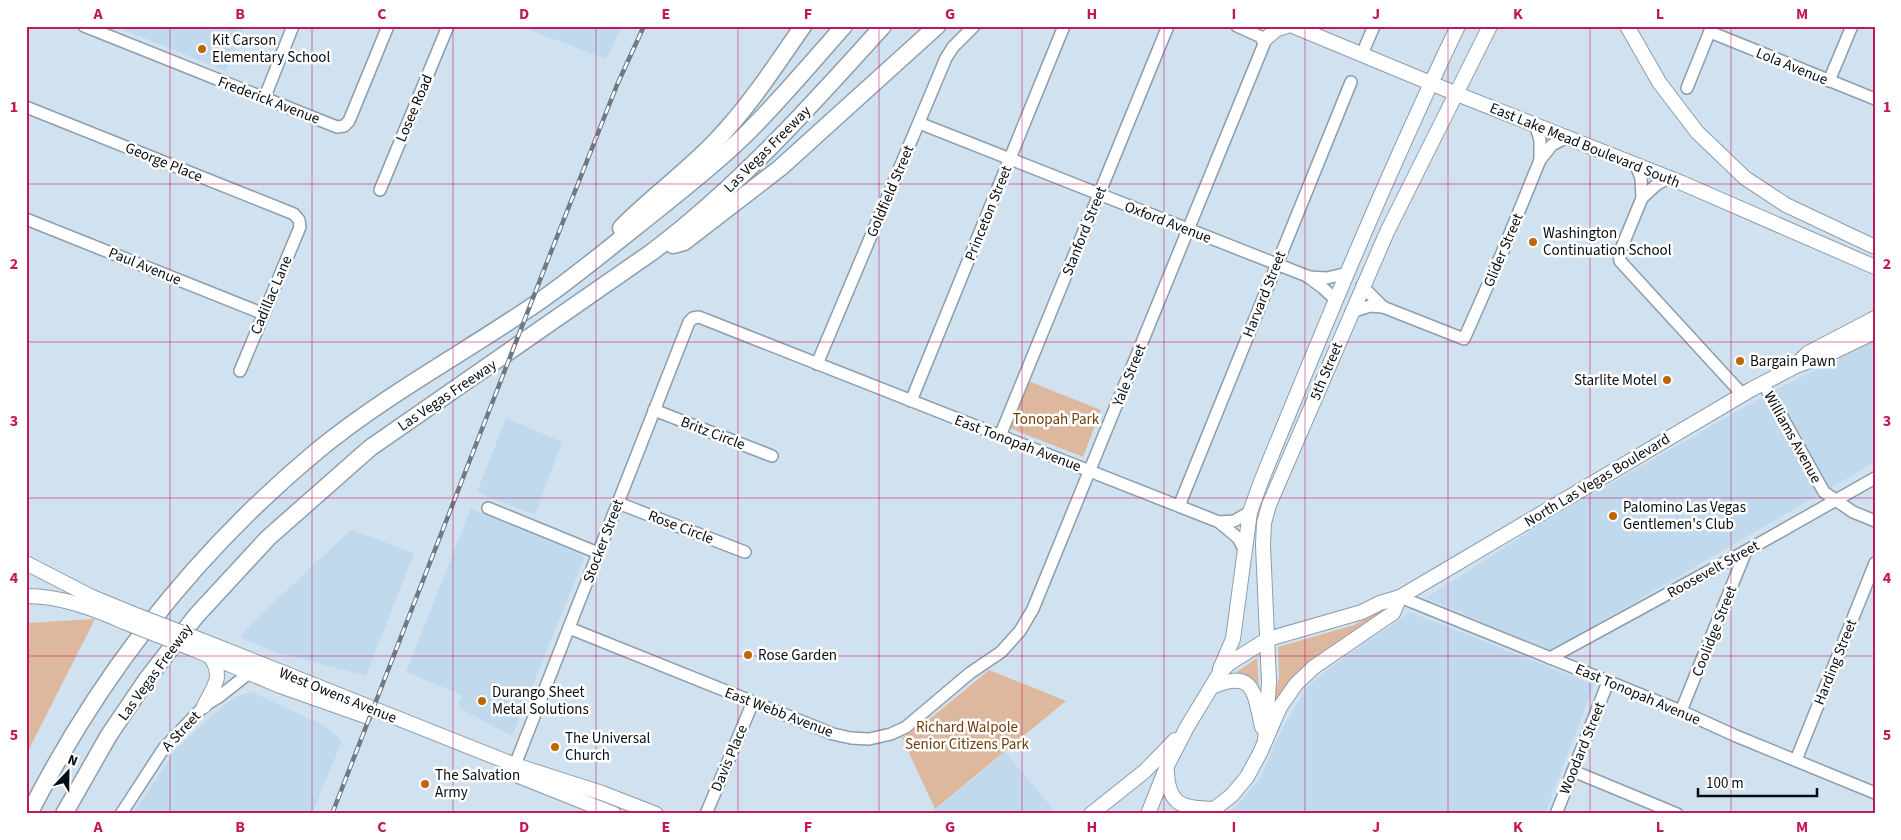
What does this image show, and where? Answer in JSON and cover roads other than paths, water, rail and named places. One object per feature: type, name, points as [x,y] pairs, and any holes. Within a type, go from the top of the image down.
[{"type":"highway","points":[[570,279],[645,203],[724,132],[744,108],[803,26]]},
{"type":"highway","name":"Las Vegas Freeway","points":[[29,814],[79,724],[120,662],[178,588],[245,517],[318,451],[354,423],[536,304],[692,182],[743,136],[844,26]]},
{"type":"highway","name":"Las Vegas Freeway","points":[[64,814],[109,735],[170,649],[214,595],[262,544],[370,448],[652,252],[694,219],[759,159],[818,99],[883,26]]},
{"type":"highway","points":[[652,252],[684,242],[780,168],[937,26]]},
{"type":"highway","points":[[77,814],[105,761],[170,649]]},
{"type":"main road","points":[[1264,40],[1277,29],[1287,26]]},
{"type":"main road","name":"East Lake Mead Boulevard South","points":[[1293,26],[1668,178],[1875,267]]},
{"type":"main road","name":"5th Street","points":[[1211,687],[1232,639],[1250,512],[1262,478],[1336,300],[1458,26]]},
{"type":"main road","name":"5th Street","points":[[1265,740],[1269,700],[1263,545],[1264,523],[1276,486],[1362,286],[1490,26]]},
{"type":"main road","points":[[1627,26],[1650,69],[1697,132],[1745,178],[1786,206],[1875,247]]},
{"type":"main road","name":"North Las Vegas Boulevard","points":[[1796,366],[1808,353],[1875,318]]},
{"type":"main road","name":"North Las Vegas Boulevard","points":[[1148,814],[1167,766],[1187,727],[1221,671],[1231,662],[1268,639],[1362,612],[1380,603],[1400,597],[1742,394],[1796,366],[1830,354],[1875,332]]},
{"type":"main road","points":[[1297,393],[1310,410]]},
{"type":"main road","name":"West Owens Avenue","points":[[26,563],[127,617]]},
{"type":"main road","name":"West Owens Avenue","points":[[32,596],[73,603],[127,617],[353,711],[614,814]]},
{"type":"main road","name":"North Las Vegas Boulevard","points":[[1212,811],[1232,795],[1246,777],[1280,707],[1296,684],[1314,666],[1393,613],[1400,597]]},
{"type":"main road","name":"West Owens Avenue","points":[[197,645],[209,656],[251,668],[515,765],[602,793],[656,814]]},
{"type":"main road","points":[[204,706],[217,680],[218,670],[209,656]]},
{"type":"main road","points":[[1211,687],[1228,680],[1237,680],[1252,688],[1255,693],[1265,740]]},
{"type":"main road","points":[[1090,814],[1145,771],[1187,727]]},
{"type":"main road","points":[[1167,766],[1169,788],[1177,802],[1188,807],[1212,811]]},
{"type":"main road","points":[[596,807],[602,793]]},
{"type":"main road","points":[[1200,814],[1212,811]]},
{"type":"street","name":"Frederick Avenue","points":[[84,26],[337,127],[344,126],[349,121],[388,26]]},
{"type":"street","points":[[264,98],[293,26]]},
{"type":"street","name":"Losee Road","points":[[380,190],[448,26]]},
{"type":"street","name":"Goldfield Street","points":[[817,364],[946,58],[953,47],[974,26]]},
{"type":"street","name":"Princeton Street","points":[[911,401],[1064,26]]},
{"type":"street","name":"Stanford Street","points":[[1000,436],[1168,26]]},
{"type":"street","points":[[1237,26],[1252,32],[1264,40]]},
{"type":"street","points":[[1362,54],[1374,26]]},
{"type":"street","points":[[1829,81],[1852,26]]},
{"type":"street","points":[[1687,88],[1709,28]]},
{"type":"street","name":"Lola Avenue","points":[[1709,28],[1829,81],[1875,99]]},
{"type":"street","name":"Yale Street","points":[[884,736],[906,727],[970,673],[1001,652],[1020,631],[1033,609],[1264,44],[1264,40]]},
{"type":"street","name":"Harvard Street","points":[[1179,506],[1351,82]]},
{"type":"street","name":"George Place","points":[[26,107],[294,214],[299,220]]},
{"type":"street","name":"Oxford Avenue","points":[[919,123],[1307,276],[1327,278],[1348,273]]},
{"type":"street","name":"Glider Street","points":[[1534,124],[1540,140],[1540,160]]},
{"type":"street","name":"Glider Street","points":[[1382,307],[1464,339],[1540,160],[1552,146],[1567,137]]},
{"type":"street","points":[[1636,165],[1641,178],[1642,198]]},
{"type":"street","points":[[1642,198],[1656,185],[1668,178]]},
{"type":"street","name":"Williams Avenue","points":[[1642,198],[1620,254],[1620,261],[1742,394]]},
{"type":"street","name":"Paul Avenue","points":[[26,219],[264,314]]},
{"type":"street","name":"Cadillac Lane","points":[[240,371],[300,227],[299,220]]},
{"type":"street","name":"Oxford Avenue","points":[[1307,276],[1336,300]]},
{"type":"street","points":[[1362,286],[1382,307]]},
{"type":"street","points":[[1351,312],[1370,306],[1382,307]]},
{"type":"street","name":"East Tonopah Avenue","points":[[694,318],[699,317],[1219,522],[1238,538],[1245,551]]},
{"type":"street","name":"Stocker Street","points":[[515,765],[689,322],[694,318]]},
{"type":"street","name":"Williams Avenue","points":[[1763,383],[1824,492],[1853,512],[1875,521]]},
{"type":"street","name":"Britz Circle","points":[[654,410],[772,456]]},
{"type":"street","name":"Roosevelt Street","points":[[1550,658],[1875,478]]},
{"type":"street","name":"Rose Circle","points":[[618,503],[745,552]]},
{"type":"street","points":[[488,508],[598,553]]},
{"type":"street","points":[[1219,522],[1234,521],[1250,512]]},
{"type":"street","name":"Coolidge Street","points":[[1681,711],[1746,551]]},
{"type":"street","name":"Harding Street","points":[[1796,760],[1875,563]]},
{"type":"street","name":"East Tonopah Avenue","points":[[1400,597],[1681,711],[1875,793]]},
{"type":"street","name":"East Webb Avenue","points":[[569,628],[834,734],[860,739],[884,736]]},
{"type":"street","name":"A Street","points":[[121,814],[164,748],[204,706],[220,696],[251,668]]},
{"type":"street","name":"Woodard Street","points":[[1556,814],[1608,682]]},
{"type":"street","name":"Davis Place","points":[[706,814],[753,702]]},
{"type":"street","points":[[1573,771],[1676,814]]},
{"type":"railway","points":[[332,814],[617,85],[644,26]]},
{"type":"place","name":"Kit Carson Elementary School","points":[[202,49]]},
{"type":"place","name":"Washington Continuation School","points":[[1533,242]]},
{"type":"place","name":"Bargain Pawn","points":[[1740,361]]},
{"type":"place","name":"Starlite Motel","points":[[1667,380]]},
{"type":"place","name":"Palomino Las Vegas Gentlemen's Club","points":[[1613,516]]},
{"type":"place","name":"Rose Garden","points":[[748,655]]},
{"type":"place","name":"Durango Sheet Metal Solutions","points":[[482,701]]},
{"type":"place","name":"The Universal Church","points":[[555,747]]},
{"type":"place","name":"The Salvation Army","points":[[425,784]]},
{"type":"park label","name":"Tonopah Park","points":[[1056,419]]},
{"type":"park label","name":"Richard Walpole Senior Citizens Park","points":[[967,736]]}]
